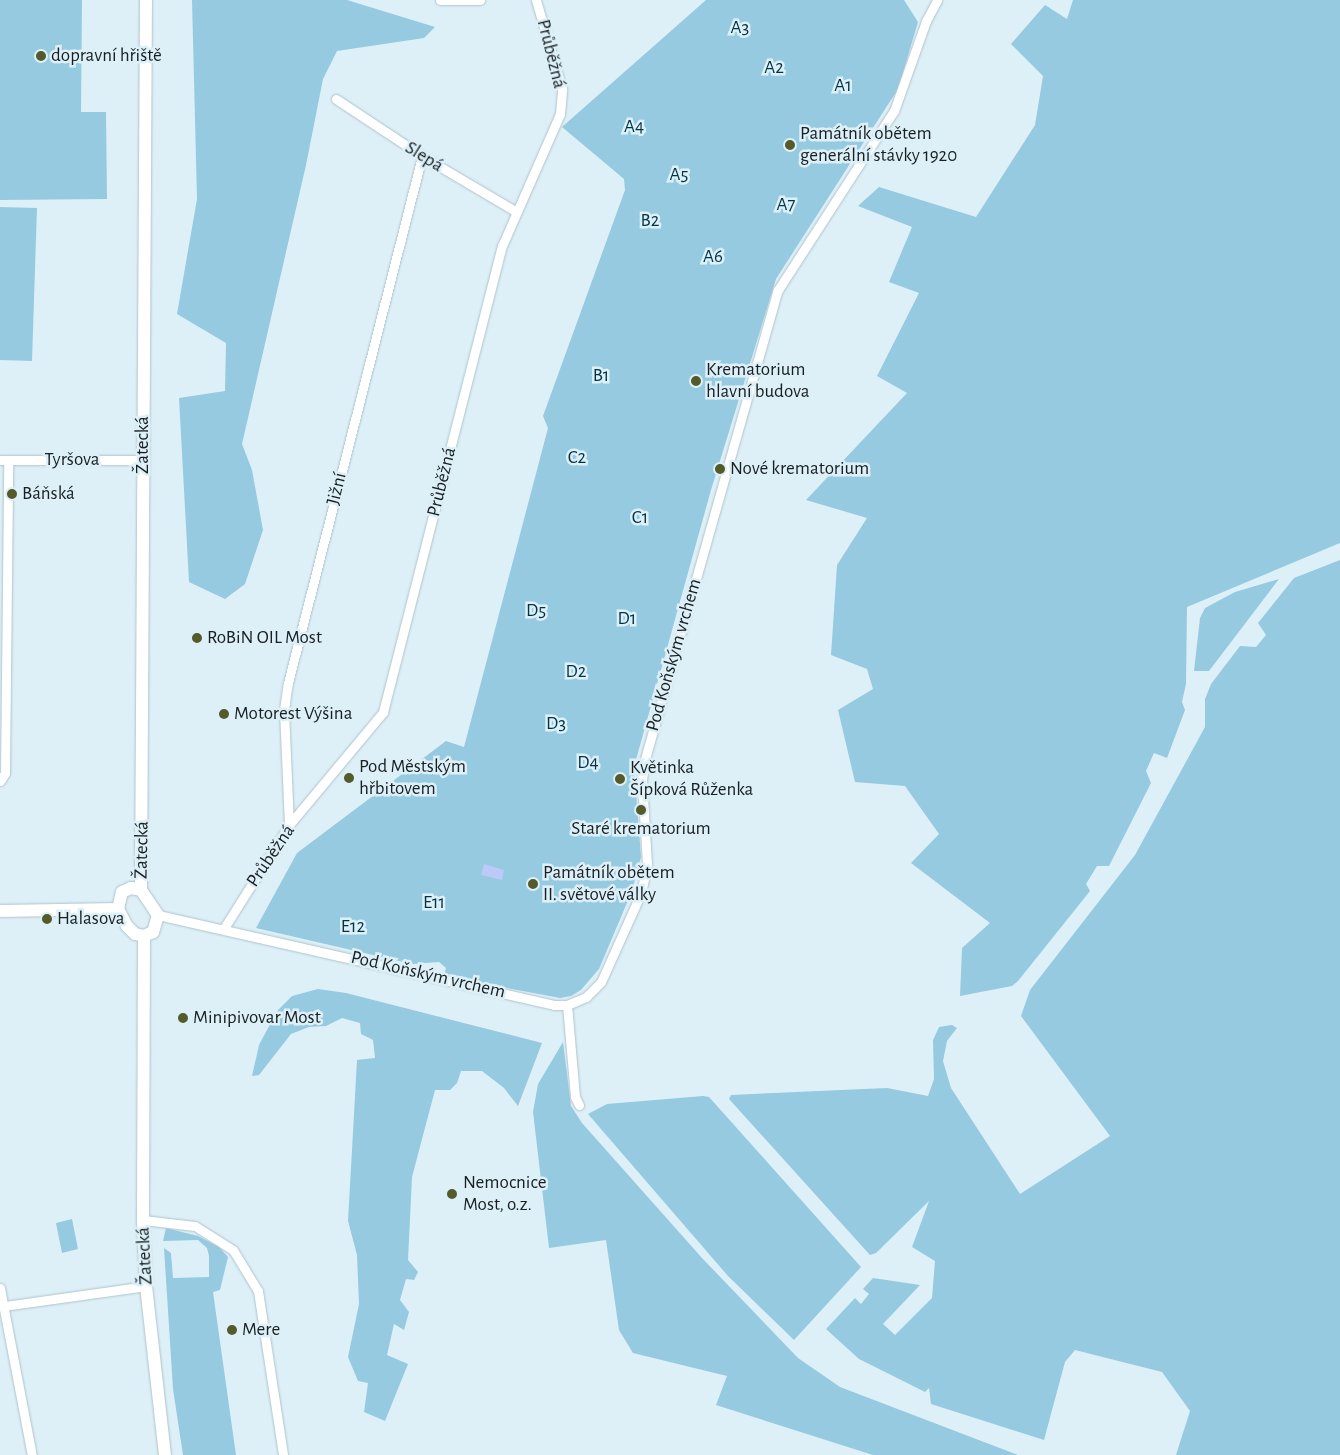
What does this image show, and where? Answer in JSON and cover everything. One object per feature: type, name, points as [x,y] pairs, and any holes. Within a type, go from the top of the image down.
[{"type":"street","name":"Žatecká","points":[[141,890],[146,0]]},
{"type":"street","points":[[440,0],[480,0]]},
{"type":"street","name":"Průběžná","points":[[224,928],[289,826],[383,712],[502,246],[515,211],[560,114],[562,89],[536,0]]},
{"type":"street","name":"Pod Koňským vrchem","points":[[158,915],[224,928],[554,1005],[567,1005],[586,996],[601,982],[641,893],[647,858],[642,780],[645,759],[717,489],[778,290],[894,111],[926,21],[937,0]]},
{"type":"street","name":"Slepá","points":[[336,99],[422,156],[515,211]]},
{"type":"street","name":"Jižní","points":[[289,826],[284,710],[288,683],[422,156]]},
{"type":"street","name":"Tyršova","points":[[4,461],[144,460]]},
{"type":"street","points":[[0,781],[5,773],[4,461]]},
{"type":"street","points":[[131,888],[141,890],[158,915],[158,925],[153,932],[144,936],[135,934],[126,926],[118,909],[122,892],[131,888]]},
{"type":"street","points":[[0,911],[118,909]]},
{"type":"street","name":"Žatecká","points":[[144,936],[143,1220],[146,1286],[165,1455]]},
{"type":"street","points":[[567,1005],[575,1097],[579,1105]]},
{"type":"street","points":[[143,1220],[195,1226],[233,1250],[258,1290],[283,1455]]},
{"type":"street","points":[[4,1306],[146,1286]]},
{"type":"street","points":[[0,1288],[32,1455]]},
{"type":"green space","points":[[0,0],[82,0],[81,112],[106,112],[107,199],[0,200]]},
{"type":"green space","points":[[192,0],[347,0],[435,27],[424,38],[337,51],[323,79],[306,165],[242,444],[252,470],[263,530],[245,584],[225,599],[189,582],[179,398],[225,391],[226,343],[177,314],[197,199]]},
{"type":"green space","points":[[706,0],[904,0],[918,22],[898,89],[776,279],[711,490],[634,767],[641,857],[632,891],[599,969],[581,990],[571,996],[560,998],[444,976],[446,968],[439,962],[412,964],[256,928],[297,853],[446,741],[464,747],[548,428],[543,416],[625,190],[624,179],[562,127]]},
{"type":"green space","points":[[1073,0],[1340,0],[1340,543],[1187,607],[1186,684],[1182,702],[1185,710],[1167,758],[1154,753],[1146,771],[1151,783],[1109,866],[1097,866],[1086,884],[1090,891],[1018,981],[1012,986],[960,996],[962,948],[990,923],[911,863],[939,834],[905,786],[855,782],[838,710],[873,689],[867,669],[831,655],[837,565],[867,518],[806,500],[907,393],[877,376],[919,293],[889,282],[912,227],[858,206],[879,187],[976,217],[1035,125],[1043,76],[1011,44],[1045,5],[1067,19]]},
{"type":"green space","points":[[0,207],[37,208],[32,361],[0,360]]},
{"type":"green space","points":[[1340,560],[1340,1455],[1176,1455],[1190,1411],[1162,1372],[1075,1350],[1065,1362],[1044,1440],[931,1404],[929,1388],[925,1392],[859,1359],[826,1329],[855,1298],[861,1304],[869,1294],[863,1289],[873,1278],[920,1285],[883,1324],[895,1335],[932,1298],[935,1261],[912,1247],[929,1201],[876,1253],[870,1255],[729,1099],[731,1095],[887,1088],[928,1096],[934,1079],[933,1040],[939,1027],[952,1025],[957,1028],[947,1041],[943,1061],[951,1088],[1020,1194],[1110,1136],[1021,1016],[1030,990],[1135,855],[1205,727],[1205,699],[1211,684],[1240,646],[1256,647],[1266,635],[1258,623],[1294,578]]},
{"type":"green space","points":[[1279,579],[1209,671],[1194,671],[1200,618],[1205,608],[1235,592]]},
{"type":"green space","points":[[318,989],[346,993],[542,1043],[518,1106],[504,1088],[482,1071],[461,1071],[457,1083],[450,1090],[435,1090],[412,1177],[408,1260],[418,1272],[414,1280],[406,1279],[400,1300],[409,1312],[404,1330],[394,1324],[387,1355],[408,1364],[385,1421],[364,1412],[368,1383],[358,1381],[348,1357],[359,1304],[357,1255],[348,1221],[357,1060],[375,1058],[373,1040],[361,1034],[360,1023],[342,1018],[326,1026],[309,1027],[291,1034],[259,1075],[252,1076],[259,1045],[277,1011],[292,996]]},
{"type":"green space","points":[[563,1042],[571,1106],[582,1123],[702,1258],[798,1358],[840,1387],[1018,1455],[873,1455],[716,1405],[727,1376],[633,1353],[619,1330],[606,1240],[549,1248],[533,1112],[538,1084]]},
{"type":"green space","points":[[709,1097],[861,1267],[794,1340],[728,1276],[588,1114],[607,1104]]},
{"type":"green space","points":[[72,1219],[78,1249],[62,1253],[56,1223]]},
{"type":"green space","points":[[166,1228],[198,1236],[219,1247],[228,1257],[220,1290],[213,1292],[236,1455],[183,1455],[173,1389],[164,1248],[171,1253],[173,1278],[209,1277],[209,1256],[207,1248],[198,1240],[163,1241]]},
{"type":"shaded area","points":[[484,864],[504,870],[502,880],[481,875]]},
{"type":"place","name":"dopravní hřiště","points":[[41,56]]},
{"type":"place","name":"Památník obětem generální stávky 1920","points":[[790,145]]},
{"type":"place","name":"Krematorium hlavní budova","points":[[696,381]]},
{"type":"place","name":"Nové krematorium","points":[[720,469]]},
{"type":"place","name":"Báňská","points":[[12,494]]},
{"type":"place","name":"RoBiN OIL Most","points":[[197,638]]},
{"type":"place","name":"Motorest Výšina","points":[[224,714]]},
{"type":"place","name":"Pod Městským hřbitovem","points":[[349,778]]},
{"type":"place","name":"Květinka Šípková Růženka","points":[[620,779]]},
{"type":"place","name":"Staré krematorium","points":[[641,810]]},
{"type":"place","name":"Památník obětem II. světové války","points":[[533,884]]},
{"type":"place","name":"Halasova","points":[[47,919]]},
{"type":"place","name":"Minipivovar Most","points":[[183,1018]]},
{"type":"place","name":"Nemocnice Most, o.z.","points":[[452,1194]]},
{"type":"place","name":"Mere","points":[[232,1330]]},
{"type":"park label","name":"A3","points":[[740,28]]},
{"type":"park label","name":"A2","points":[[774,68]]},
{"type":"park label","name":"A1","points":[[843,86]]},
{"type":"park label","name":"A4","points":[[634,127]]},
{"type":"park label","name":"A5","points":[[679,175]]},
{"type":"park label","name":"A7","points":[[786,205]]},
{"type":"park label","name":"B2","points":[[650,221]]},
{"type":"park label","name":"A6","points":[[713,257]]},
{"type":"park label","name":"B1","points":[[601,376]]},
{"type":"park label","name":"C2","points":[[577,458]]},
{"type":"park label","name":"C1","points":[[640,518]]},
{"type":"park label","name":"D5","points":[[536,611]]},
{"type":"park label","name":"D1","points":[[627,619]]},
{"type":"park label","name":"D2","points":[[576,672]]},
{"type":"park label","name":"D3","points":[[556,724]]},
{"type":"park label","name":"D4","points":[[588,763]]},
{"type":"park label","name":"E11","points":[[434,903]]},
{"type":"park label","name":"E12","points":[[353,927]]}]
